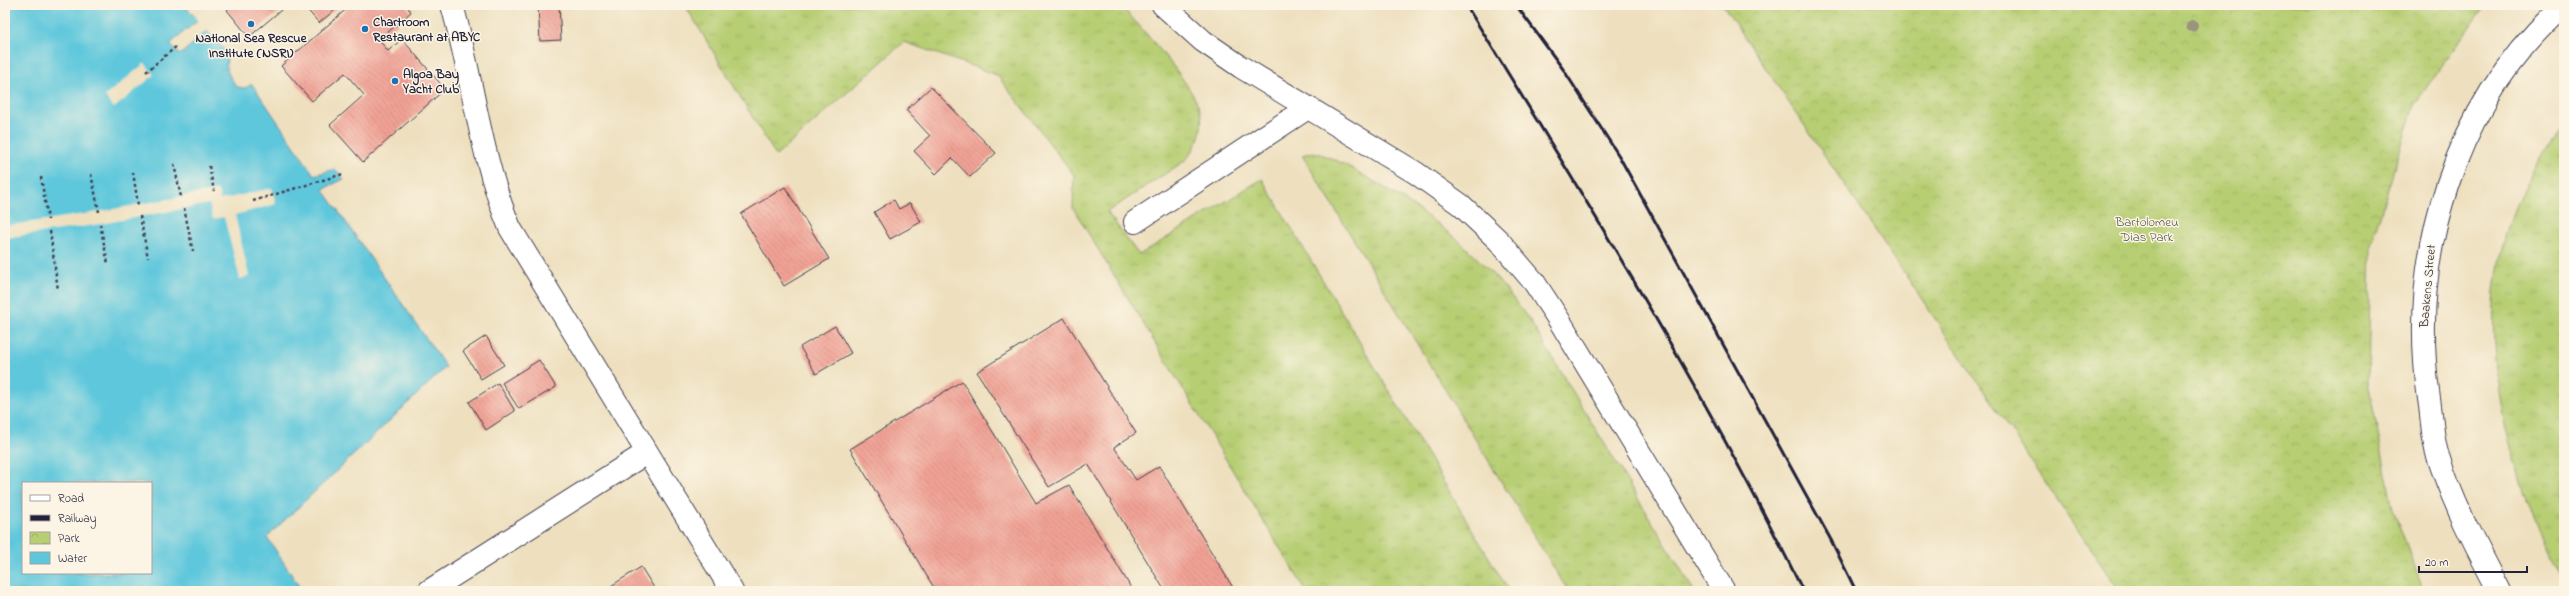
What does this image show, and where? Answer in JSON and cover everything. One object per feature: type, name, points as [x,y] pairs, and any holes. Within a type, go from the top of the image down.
[{"type":"street","points":[[452,5],[470,74],[493,184],[510,228],[646,453],[732,591]]},
{"type":"street","points":[[1163,5],[1203,41],[1306,109],[1416,173],[1461,205],[1499,241],[1534,282],[1559,320],[1724,591]]},
{"type":"street","name":"Baakens Street","points":[[2499,591],[2458,507],[2437,452],[2423,350],[2426,290],[2433,237],[2444,191],[2470,128],[2518,54],[2564,5]]},
{"type":"street","points":[[1135,222],[1306,109]]},
{"type":"street","points":[[429,591],[646,453]]},
{"type":"path","points":[[146,72],[178,45]]},
{"type":"path","points":[[174,164],[181,197]]},
{"type":"path","points":[[209,166],[214,191]]},
{"type":"path","points":[[132,172],[138,205]]},
{"type":"path","points":[[91,174],[99,212]]},
{"type":"path","points":[[253,201],[343,174]]},
{"type":"path","points":[[40,178],[48,220]]},
{"type":"path","points":[[184,208],[193,251]]},
{"type":"path","points":[[140,216],[148,258]]},
{"type":"path","points":[[100,224],[108,264]]},
{"type":"path","points":[[50,231],[58,290]]},
{"type":"green space","points":[[685,5],[1120,5],[1179,74],[1190,90],[1197,104],[1202,121],[1196,145],[1186,160],[1107,212],[1139,255],[1262,179],[1509,591],[1306,591],[1073,208],[1074,175],[997,75],[904,42],[776,156]]},
{"type":"green space","name":"Bartolomeu Dias Park","points":[[1723,5],[2485,5],[2414,105],[2371,244],[2368,382],[2393,509],[2424,591],[2119,591]]},
{"type":"green space","points":[[2564,126],[2564,575],[2530,506],[2521,482],[2512,450],[2498,384],[2494,350],[2494,315],[2496,281],[2502,249],[2512,217],[2535,170]]},
{"type":"green space","points":[[1313,152],[1338,161],[1378,184],[1424,214],[1462,244],[1496,278],[1530,321],[1694,591],[1568,591],[1302,155]]},
{"type":"water","points":[[5,5],[184,5],[198,20],[170,44],[180,55],[207,31],[228,54],[226,64],[231,79],[237,87],[245,88],[252,84],[314,175],[335,169],[344,179],[323,189],[446,367],[267,537],[302,591],[5,591]]},
{"type":"pier","points":[[145,63],[154,75],[114,108],[105,96]]},
{"type":"pier","points":[[272,188],[276,204],[235,215],[249,276],[240,279],[224,217],[213,219],[209,204],[95,225],[5,238],[5,226],[92,213],[218,190],[220,200]]},
{"type":"building","name":"National Sea Rescue Institute (NSRI)","points":[[234,5],[287,5],[249,37],[227,10]]},
{"type":"building","name":"National Sea Rescue Institute (NSRI)","points":[[303,5],[341,5],[319,23]]},
{"type":"building","name":"Algoa Bay Yacht Club","points":[[351,5],[406,5],[411,12],[379,40],[388,51],[402,39],[445,89],[363,162],[330,125],[364,95],[345,73],[312,101],[281,66]]},
{"type":"building","points":[[538,5],[559,5],[561,40],[540,41]]},
{"type":"building","points":[[931,87],[996,153],[970,177],[952,158],[936,174],[914,151],[930,136],[906,110]]},
{"type":"building","points":[[785,187],[829,259],[784,286],[741,214]]},
{"type":"building","points":[[894,200],[899,209],[910,203],[921,222],[890,239],[874,212]]},
{"type":"building","points":[[1064,318],[1136,433],[1114,447],[1136,480],[1159,466],[1235,591],[1165,591],[1088,464],[1049,487],[977,372]]},
{"type":"building","points":[[835,326],[851,353],[816,374],[800,347]]},
{"type":"building","points":[[486,336],[504,365],[481,379],[463,351]]},
{"type":"building","points":[[539,360],[556,387],[519,409],[502,383]]},
{"type":"building","points":[[962,381],[1036,503],[1069,485],[1133,591],[936,591],[850,449]]},
{"type":"building","points":[[498,383],[515,411],[486,430],[469,402]]},
{"type":"building","points":[[641,567],[656,591],[603,591]]},
{"type":"railway","points":[[1466,5],[1555,149],[1684,367],[1765,516],[1803,591]]},
{"type":"railway","points":[[1516,5],[1563,69],[1619,156],[1831,540],[1856,591]]},
{"type":"place","name":"National Sea Rescue Institute (NSRI)","points":[[251,24]]},
{"type":"place","name":"Chartroom Restaurant at ABYC","points":[[365,29]]},
{"type":"place","name":"Algoa Bay Yacht Club","points":[[395,81]]}]
